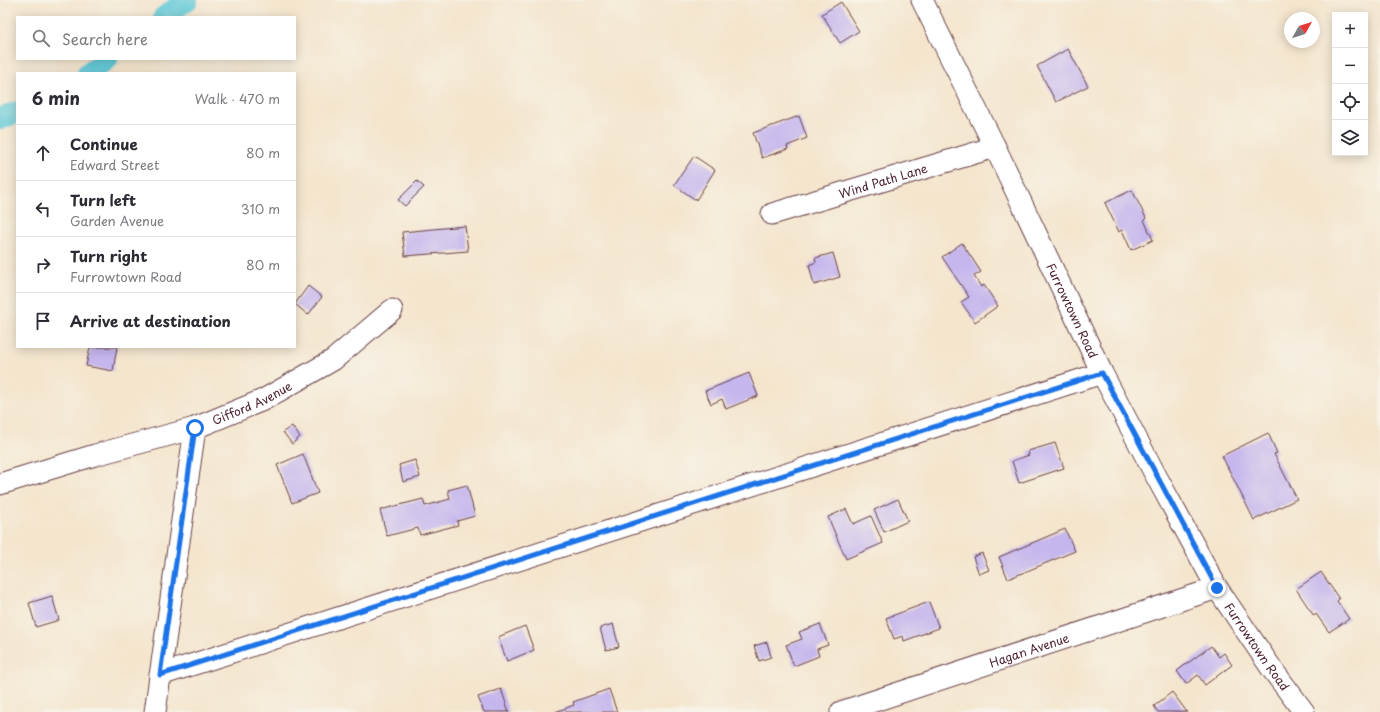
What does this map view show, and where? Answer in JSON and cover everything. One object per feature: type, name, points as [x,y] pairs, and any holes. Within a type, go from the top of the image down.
[{"type":"street","name":"Furrowtown Road","points":[[922,0],[995,147],[1102,373],[1217,588],[1272,669],[1304,712]]},
{"type":"street","name":"Wind Path Lane","points":[[772,214],[995,147]]},
{"type":"street","name":"Gifford Avenue","points":[[0,484],[95,455],[195,428],[263,400],[333,360],[392,310]]},
{"type":"street","points":[[160,675],[1102,373]]},
{"type":"street","points":[[155,712],[195,428]]},
{"type":"street","name":"Hagan Avenue","points":[[841,712],[1217,588]]},
{"type":"building","points":[[841,2],[859,31],[840,43],[822,14]]},
{"type":"building","points":[[1068,49],[1088,86],[1056,102],[1037,66]]},
{"type":"building","points":[[799,116],[807,138],[787,146],[788,149],[762,158],[753,133]]},
{"type":"building","points":[[694,156],[715,170],[696,200],[674,185]]},
{"type":"building","points":[[417,181],[424,187],[405,206],[398,200]]},
{"type":"building","points":[[1132,190],[1146,218],[1144,220],[1153,240],[1131,250],[1122,230],[1119,232],[1105,203]]},
{"type":"building","points":[[465,226],[468,251],[405,256],[402,232]]},
{"type":"building","points":[[962,243],[981,272],[974,276],[981,287],[984,285],[998,306],[975,322],[961,302],[969,297],[942,257]]},
{"type":"building","points":[[833,253],[840,277],[814,285],[809,265],[816,262],[815,258]]},
{"type":"building","points":[[308,286],[322,297],[308,315],[296,305]]},
{"type":"building","points":[[90,348],[117,348],[113,371],[86,366]]},
{"type":"building","points":[[749,373],[758,396],[726,409],[722,399],[711,404],[705,391]]},
{"type":"building","points":[[292,426],[300,437],[292,444],[283,432]]},
{"type":"building","points":[[1268,433],[1277,453],[1274,454],[1297,499],[1254,520],[1222,456]]},
{"type":"building","points":[[1055,443],[1064,468],[1019,483],[1012,461],[1029,455],[1028,451]]},
{"type":"building","points":[[303,454],[318,493],[292,503],[277,465]]},
{"type":"building","points":[[415,460],[420,477],[403,482],[399,465]]},
{"type":"building","points":[[467,485],[475,516],[457,521],[458,525],[420,535],[418,528],[387,536],[380,510],[423,499],[425,506],[450,499],[448,490]]},
{"type":"building","points":[[898,499],[908,521],[884,532],[874,510]]},
{"type":"building","points":[[846,509],[853,524],[871,516],[883,543],[846,559],[828,517]]},
{"type":"building","points":[[1065,529],[1075,551],[1008,579],[999,557]]},
{"type":"building","points":[[982,553],[989,570],[979,574],[973,557]]},
{"type":"building","points":[[1321,572],[1339,599],[1337,601],[1349,619],[1329,632],[1316,614],[1314,616],[1296,589]]},
{"type":"building","points":[[52,596],[59,620],[36,627],[29,603]]},
{"type":"building","points":[[929,602],[939,628],[904,641],[903,636],[894,639],[886,618]]},
{"type":"building","points":[[613,624],[619,647],[606,650],[600,628]]},
{"type":"building","points":[[820,624],[828,645],[817,649],[819,656],[794,666],[786,645],[802,639],[799,632]]},
{"type":"building","points":[[525,626],[534,650],[507,661],[498,637]]},
{"type":"building","points":[[767,642],[771,657],[759,661],[754,646]]},
{"type":"building","points":[[1211,646],[1219,657],[1224,653],[1232,665],[1205,685],[1198,675],[1186,684],[1177,671]]},
{"type":"building","points":[[501,689],[509,712],[484,712],[478,697]]},
{"type":"building","points":[[609,689],[617,712],[555,712],[574,705],[573,702]]},
{"type":"building","points":[[1172,692],[1187,712],[1158,712],[1154,706]]},
{"type":"waterway","points":[[165,16],[187,0]]},
{"type":"waterway","points":[[89,72],[106,60]]},
{"type":"waterway","points":[[0,119],[16,112]]},
{"type":"route","points":[[195,428],[160,675],[1102,373],[1217,588]]}]
